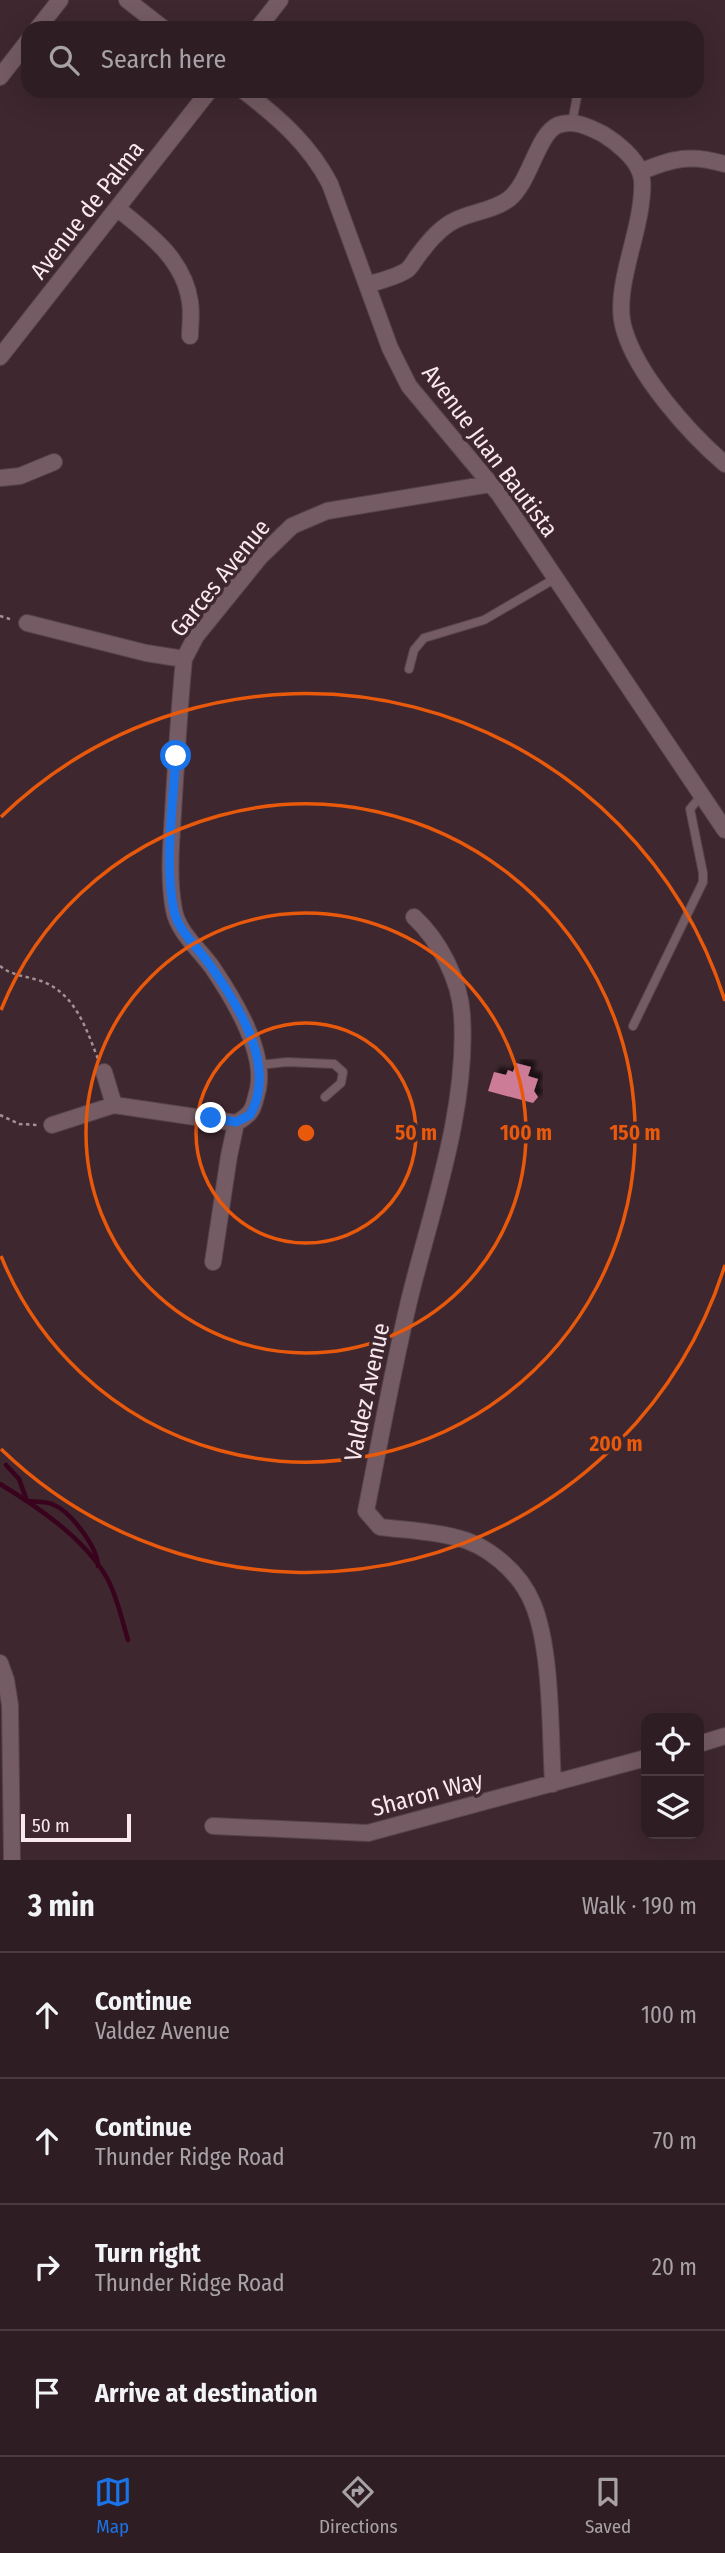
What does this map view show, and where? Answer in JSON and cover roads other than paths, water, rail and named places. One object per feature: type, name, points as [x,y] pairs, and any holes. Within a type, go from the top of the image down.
[{"type":"street","points":[[44,21],[60,0]]},
{"type":"street","points":[[127,0],[154,21]]},
{"type":"street","points":[[264,21],[280,0]]},
{"type":"street","points":[[0,77],[21,50]]},
{"type":"street","name":"Avenue de Palma","points":[[0,357],[203,98]]},
{"type":"street","name":"Avenue Juan Bautista","points":[[253,98],[292,129],[322,169],[390,348],[409,386],[490,484],[725,830]]},
{"type":"street","points":[[368,285],[407,270],[436,232],[453,221],[488,211],[509,198],[522,184],[544,137],[557,125],[572,123],[588,126],[611,139],[628,154],[640,172],[643,189],[640,214],[622,294],[623,327],[633,354],[666,402],[701,443],[725,464]]},
{"type":"street","points":[[640,172],[679,158],[701,158],[725,164]]},
{"type":"street","points":[[117,208],[154,238],[178,266],[186,282],[191,304],[190,336]]},
{"type":"street","points":[[0,478],[20,476],[54,462]]},
{"type":"street","name":"Garces Avenue","points":[[27,623],[146,653],[184,659],[196,636],[260,557],[292,526],[327,511],[490,484]]},
{"type":"street","points":[[52,1125],[114,1105],[236,1122],[250,1115],[253,1109],[259,1081],[259,1065],[252,1041],[212,968],[182,930],[174,914],[171,852],[184,659]]},
{"type":"street","name":"Valdez Avenue","points":[[414,917],[433,937],[454,982],[462,1012],[463,1052],[452,1131],[407,1309],[366,1511],[380,1527],[456,1537],[485,1549],[513,1572],[533,1603],[545,1654],[553,1784]]},
{"type":"street","points":[[104,1072],[114,1105]]},
{"type":"street","points":[[213,1262],[236,1122]]},
{"type":"street","points":[[0,1662],[10,1704],[12,1860]]},
{"type":"street","points":[[704,1742],[725,1736]]},
{"type":"street","name":"Sharon Way","points":[[214,1826],[368,1833],[641,1759]]},
{"type":"lane","points":[[572,123],[577,98]]},
{"type":"lane","points":[[410,669],[414,650],[425,638],[456,631],[484,620],[556,578]]},
{"type":"lane","points":[[633,1026],[703,882],[690,809],[701,796]]},
{"type":"lane","points":[[259,1065],[287,1062],[334,1064],[342,1070],[342,1080],[339,1087],[326,1097]]},
{"type":"waterway","points":[[6,1465],[19,1479],[27,1501],[51,1504],[68,1515],[89,1541],[98,1566]]},
{"type":"waterway","points":[[0,1484],[59,1525],[97,1563],[114,1592],[128,1640]]}]
